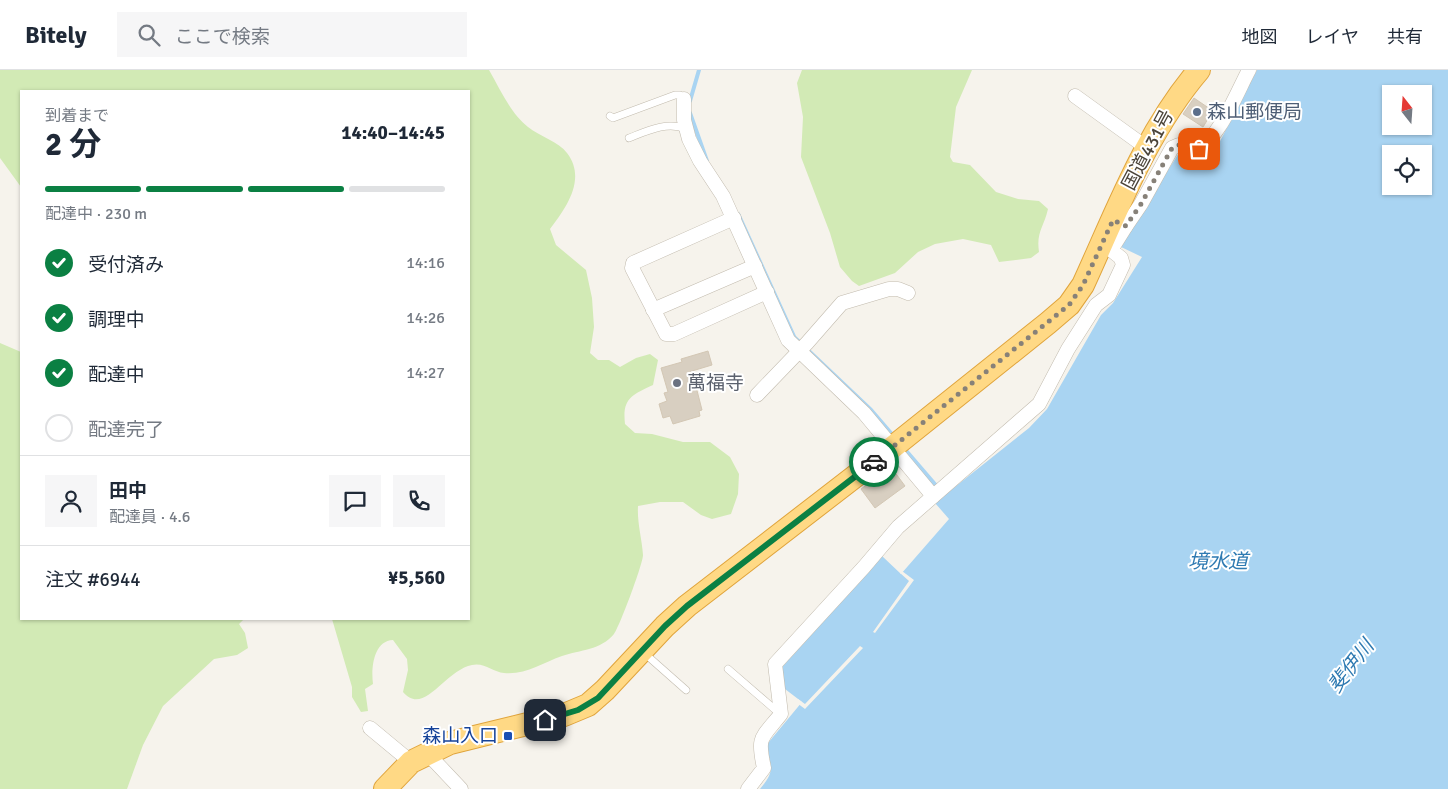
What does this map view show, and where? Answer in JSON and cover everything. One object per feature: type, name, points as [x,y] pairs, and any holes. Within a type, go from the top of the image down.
[{"type":"highway","name":"国道431号","points":[[385,789],[419,757],[450,743],[578,710],[598,698],[641,651],[687,606],[897,444],[1069,305],[1083,285],[1119,223],[1147,148],[1170,108],[1199,70]]},
{"type":"street","points":[[748,789],[764,768],[759,747],[760,740],[781,714],[775,664],[898,527],[1044,398],[1068,350],[1096,305],[1109,295],[1123,265],[1121,258],[1111,250],[1119,223],[1141,204],[1172,148],[1179,145],[1192,151],[1199,149],[1212,139],[1249,70]]},
{"type":"street","points":[[1075,96],[1147,148]]},
{"type":"street","points":[[684,99],[686,129],[700,161],[723,196],[734,218],[788,340],[802,348],[864,413],[897,444],[937,492]]},
{"type":"street","points":[[734,218],[633,263],[632,268],[666,334],[674,334],[767,292]]},
{"type":"street","points":[[653,310],[755,266]]},
{"type":"street","points":[[757,395],[842,303],[889,289],[898,289],[908,293]]},
{"type":"street","points":[[370,728],[419,757],[461,789]]},
{"type":"lane","points":[[610,116],[620,115],[675,94],[680,95],[684,99]]},
{"type":"lane","points":[[629,138],[666,126],[678,125],[686,129]]},
{"type":"lane","points":[[641,651],[686,690]]},
{"type":"lane","points":[[728,669],[781,714]]},
{"type":"green space","points":[[0,70],[489,70],[506,101],[522,122],[563,149],[573,163],[575,183],[572,193],[568,203],[550,229],[556,245],[586,270],[592,298],[594,327],[590,353],[598,360],[609,360],[620,367],[636,358],[650,354],[658,360],[653,385],[634,395],[627,403],[624,415],[625,424],[635,433],[652,434],[683,442],[710,442],[730,457],[739,474],[738,494],[731,514],[712,519],[701,515],[683,502],[660,502],[638,506],[642,561],[617,629],[603,643],[520,672],[504,673],[481,665],[472,665],[462,669],[427,696],[419,699],[411,698],[403,692],[408,670],[407,659],[393,640],[381,645],[377,650],[372,671],[373,684],[365,689],[368,711],[361,712],[352,697],[352,687],[332,620],[470,620],[470,90],[20,90],[20,186],[0,158]]},
{"type":"green space","points":[[802,70],[972,70],[956,107],[950,157],[953,162],[970,165],[996,192],[1018,199],[1039,201],[1048,209],[1039,234],[1039,252],[1031,258],[999,262],[991,245],[963,239],[935,244],[918,252],[895,273],[859,286],[852,281],[840,267],[830,233],[801,157],[803,117],[797,83]]},
{"type":"green space","points":[[0,343],[20,352],[20,620],[243,620],[239,624],[245,633],[248,648],[237,655],[214,659],[163,706],[143,745],[127,789],[0,789]]},
{"type":"water","name":"境水道","points":[[1257,70],[1448,70],[1448,789],[760,789],[771,771],[768,743],[802,702],[785,689],[782,667],[882,556],[901,574],[949,519],[798,346],[745,233],[739,211],[796,336],[872,408],[946,494],[1029,428],[1047,409],[1101,315],[1113,303],[1142,257],[1119,246],[1179,153],[1201,164],[1218,145]]},
{"type":"pier","points":[[902,571],[914,580],[875,633],[873,632],[909,581],[900,573]]},
{"type":"pier","points":[[860,646],[863,648],[805,709],[797,703],[798,699],[805,704]]},
{"type":"building","points":[[1194,98],[1213,111],[1203,127],[1183,114]]},
{"type":"building","name":"萬福寺","points":[[708,351],[712,365],[692,371],[702,410],[699,411],[700,416],[673,424],[670,416],[663,418],[659,404],[667,401],[664,393],[668,392],[661,368],[682,362],[681,359]]},
{"type":"building","points":[[891,467],[905,486],[875,508],[861,489]]},
{"type":"waterway","points":[[690,101],[699,70]]},
{"type":"waterway","points":[[690,113],[707,161]]},
{"type":"way so far","points":[[874,462],[1069,305],[1083,285],[1113,220],[1126,226],[1141,204],[1172,148],[1179,145],[1192,151],[1199,149]]},
{"type":"place","name":"森山郵便局","points":[[1197,112]]},
{"type":"place","name":"萬福寺","points":[[677,383]]},
{"type":"place","name":"森山入口","points":[[508,736]]},
{"type":"route","points":[[545,720],[564,716],[588,705],[598,698],[665,626],[687,606],[874,462]]},
{"type":"water label","name":"斐伊川","points":[[1351,666]]}]
